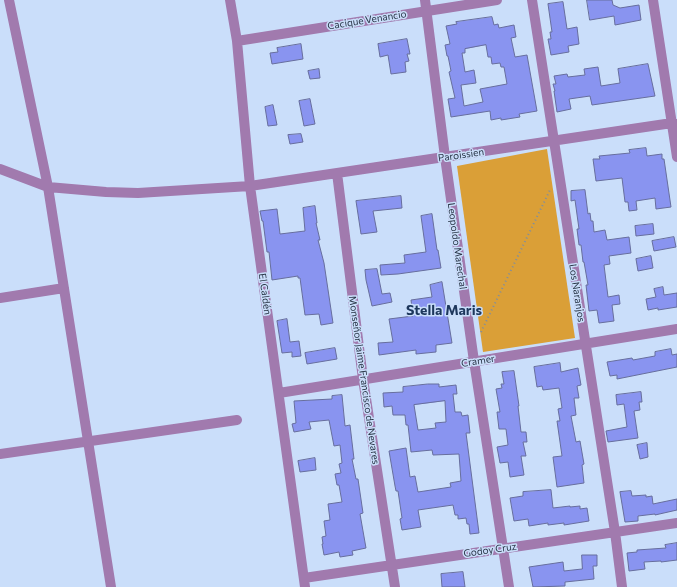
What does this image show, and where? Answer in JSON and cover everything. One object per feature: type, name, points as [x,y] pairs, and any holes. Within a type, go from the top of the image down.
[{"type":"street","points":[[9,0],[48,187],[111,587]]},
{"type":"street","name":"El Caldén","points":[[230,0],[237,42],[250,186],[305,582]]},
{"type":"street","name":"Leopoldo Marechal","points":[[425,0],[445,157],[474,361],[509,587]]},
{"type":"street","name":"Cacique Venancio","points":[[237,42],[497,0]]},
{"type":"street","name":"Los Naranjos","points":[[532,0],[615,532],[622,587]]},
{"type":"street","points":[[653,0],[675,122],[677,157]]},
{"type":"street","name":"Paroissien","points":[[0,169],[48,187],[138,193],[250,186],[675,122]]},
{"type":"street","name":"Monseñor Jaime Francisco de Nevares","points":[[337,173],[363,379],[395,587]]},
{"type":"street","points":[[0,298],[64,288]]},
{"type":"street","name":"Cramer","points":[[279,393],[677,329]]},
{"type":"street","points":[[0,454],[237,420]]},
{"type":"street","name":"Godoy Cruz","points":[[305,582],[391,565],[677,523]]},
{"type":"path","points":[[480,333],[552,186]]},
{"type":"shaded area","points":[[547,149],[575,338],[483,352],[457,166]]},
{"type":"building","points":[[587,0],[612,0],[613,5],[620,8],[639,5],[641,20],[615,25],[614,16],[590,20]]},
{"type":"building","points":[[563,2],[567,29],[577,27],[579,44],[568,46],[569,52],[551,55],[548,39],[551,39],[550,32],[552,32],[548,4]]},
{"type":"building","points":[[492,17],[494,25],[498,24],[499,28],[514,25],[516,37],[511,38],[515,57],[527,55],[537,111],[519,114],[520,117],[501,120],[501,118],[491,120],[490,111],[451,117],[448,99],[455,98],[445,45],[450,44],[446,26],[457,24],[456,22]],"holes":[[[486,45],[488,57],[491,57],[492,64],[500,63],[501,67],[504,67],[507,84],[480,89],[483,102],[464,106],[461,85],[476,83],[474,70],[465,72],[462,53],[465,53],[465,49]]]},
{"type":"building","points":[[407,39],[410,54],[407,54],[409,61],[405,62],[406,72],[391,74],[388,55],[380,57],[378,44]]},
{"type":"building","points":[[301,44],[303,59],[272,64],[270,53],[278,52],[277,48]]},
{"type":"building","points":[[648,64],[655,96],[592,105],[590,96],[569,99],[571,109],[557,112],[553,84],[556,84],[554,76],[567,74],[568,77],[585,75],[584,69],[598,67],[601,86],[620,83],[618,69]]},
{"type":"building","points":[[319,69],[320,78],[310,79],[308,71]]},
{"type":"building","points":[[310,99],[315,124],[304,126],[299,101]]},
{"type":"building","points":[[273,105],[277,125],[268,126],[265,107]]},
{"type":"building","points":[[301,134],[303,142],[290,144],[288,135]]},
{"type":"building","points":[[646,148],[647,156],[662,154],[671,207],[656,209],[655,198],[636,201],[637,210],[629,211],[628,202],[625,202],[622,178],[596,181],[593,159],[600,159],[599,156],[630,153],[629,150]]},
{"type":"building","points":[[585,190],[588,214],[590,213],[591,221],[593,221],[594,232],[605,230],[607,240],[629,237],[631,253],[609,256],[610,264],[604,265],[608,297],[619,295],[620,304],[612,305],[614,321],[599,323],[597,310],[589,311],[586,285],[588,285],[581,245],[579,245],[577,229],[579,229],[575,200],[571,201],[571,191]]},
{"type":"building","points":[[401,196],[402,208],[373,211],[377,232],[361,234],[356,201]]},
{"type":"building","points":[[315,206],[316,223],[320,240],[318,240],[324,263],[333,323],[321,325],[319,314],[305,315],[300,278],[298,278],[298,276],[272,280],[269,252],[267,252],[263,221],[260,211],[277,209],[280,234],[305,231],[303,208]]},
{"type":"building","points":[[432,214],[441,268],[381,275],[380,265],[405,263],[404,255],[426,252],[421,216]]},
{"type":"building","points":[[653,224],[654,234],[636,236],[635,226]]},
{"type":"building","points":[[674,237],[676,247],[654,251],[652,241]]},
{"type":"building","points":[[651,256],[653,268],[638,271],[636,259]]},
{"type":"building","points":[[377,269],[382,294],[390,293],[392,302],[372,306],[365,270]]},
{"type":"building","points":[[442,282],[452,343],[436,345],[436,352],[416,354],[416,350],[379,355],[378,343],[393,342],[389,319],[413,316],[411,300],[432,297],[430,285]]},
{"type":"building","points":[[663,287],[664,295],[677,293],[677,307],[648,310],[646,299],[656,297],[654,289]]},
{"type":"building","points":[[287,319],[290,342],[299,341],[301,356],[292,357],[292,352],[282,353],[277,321]]},
{"type":"building","points":[[335,348],[337,359],[307,364],[305,353]]},
{"type":"building","points":[[671,349],[672,355],[677,354],[677,367],[617,379],[617,375],[610,376],[607,362],[632,358],[633,360],[655,356],[655,352]]},
{"type":"building","points":[[560,363],[561,372],[578,368],[581,385],[577,386],[579,398],[574,398],[576,415],[571,416],[576,442],[580,441],[584,464],[582,465],[584,483],[557,487],[553,457],[562,456],[557,421],[560,421],[558,409],[562,408],[559,388],[543,390],[542,386],[537,387],[534,367]]},
{"type":"building","points":[[514,371],[521,432],[526,432],[527,442],[523,442],[526,456],[521,456],[524,475],[510,477],[508,462],[500,463],[497,447],[508,445],[506,429],[499,429],[497,412],[500,412],[496,389],[502,388],[501,384],[504,384],[502,372]]},
{"type":"building","points":[[428,384],[439,384],[439,387],[456,385],[457,394],[453,394],[455,412],[461,412],[462,416],[468,415],[470,433],[466,433],[479,533],[470,534],[469,524],[467,524],[466,518],[458,519],[458,515],[455,515],[453,505],[418,510],[421,527],[402,530],[400,519],[402,518],[398,491],[396,491],[389,451],[406,448],[410,477],[415,476],[418,492],[451,487],[450,483],[461,481],[459,454],[433,455],[432,450],[411,452],[408,425],[406,425],[405,415],[393,415],[392,406],[384,407],[383,393],[403,392],[403,387]],"holes":[[[445,401],[446,422],[435,423],[436,428],[418,430],[414,405]]]},
{"type":"building","points":[[641,392],[642,402],[639,402],[640,410],[634,411],[638,438],[608,442],[606,431],[627,427],[624,404],[617,405],[616,395]]},
{"type":"building","points":[[342,395],[345,426],[350,425],[354,459],[352,459],[356,479],[358,479],[363,513],[360,514],[366,548],[352,551],[353,555],[340,557],[339,552],[324,555],[322,537],[326,536],[324,521],[330,520],[328,504],[342,502],[339,485],[337,485],[335,474],[341,473],[339,464],[342,463],[340,445],[334,446],[329,420],[309,422],[311,429],[294,432],[292,424],[296,423],[294,401],[332,399],[332,396]]},
{"type":"building","points":[[647,443],[648,457],[640,459],[637,445]]},
{"type":"building","points":[[315,458],[316,470],[300,472],[298,461]]},
{"type":"building","points":[[551,490],[553,508],[580,506],[580,509],[587,508],[589,521],[564,525],[564,523],[548,525],[548,523],[529,526],[528,519],[514,521],[510,498],[523,496],[523,492]]},
{"type":"building","points":[[631,491],[632,496],[652,496],[653,504],[677,499],[677,510],[655,515],[638,516],[638,521],[625,522],[620,492]]},
{"type":"building","points":[[677,543],[677,560],[644,562],[645,569],[629,571],[627,553],[637,552],[637,550],[666,548],[665,545]]},
{"type":"building","points":[[582,555],[597,555],[597,566],[593,566],[594,579],[565,582],[565,586],[533,587],[529,567],[563,562],[564,571],[582,569]]},
{"type":"building","points":[[463,572],[465,587],[442,587],[441,574]]},
{"type":"district","name":"Stella Maris","points":[[444,310]]}]
